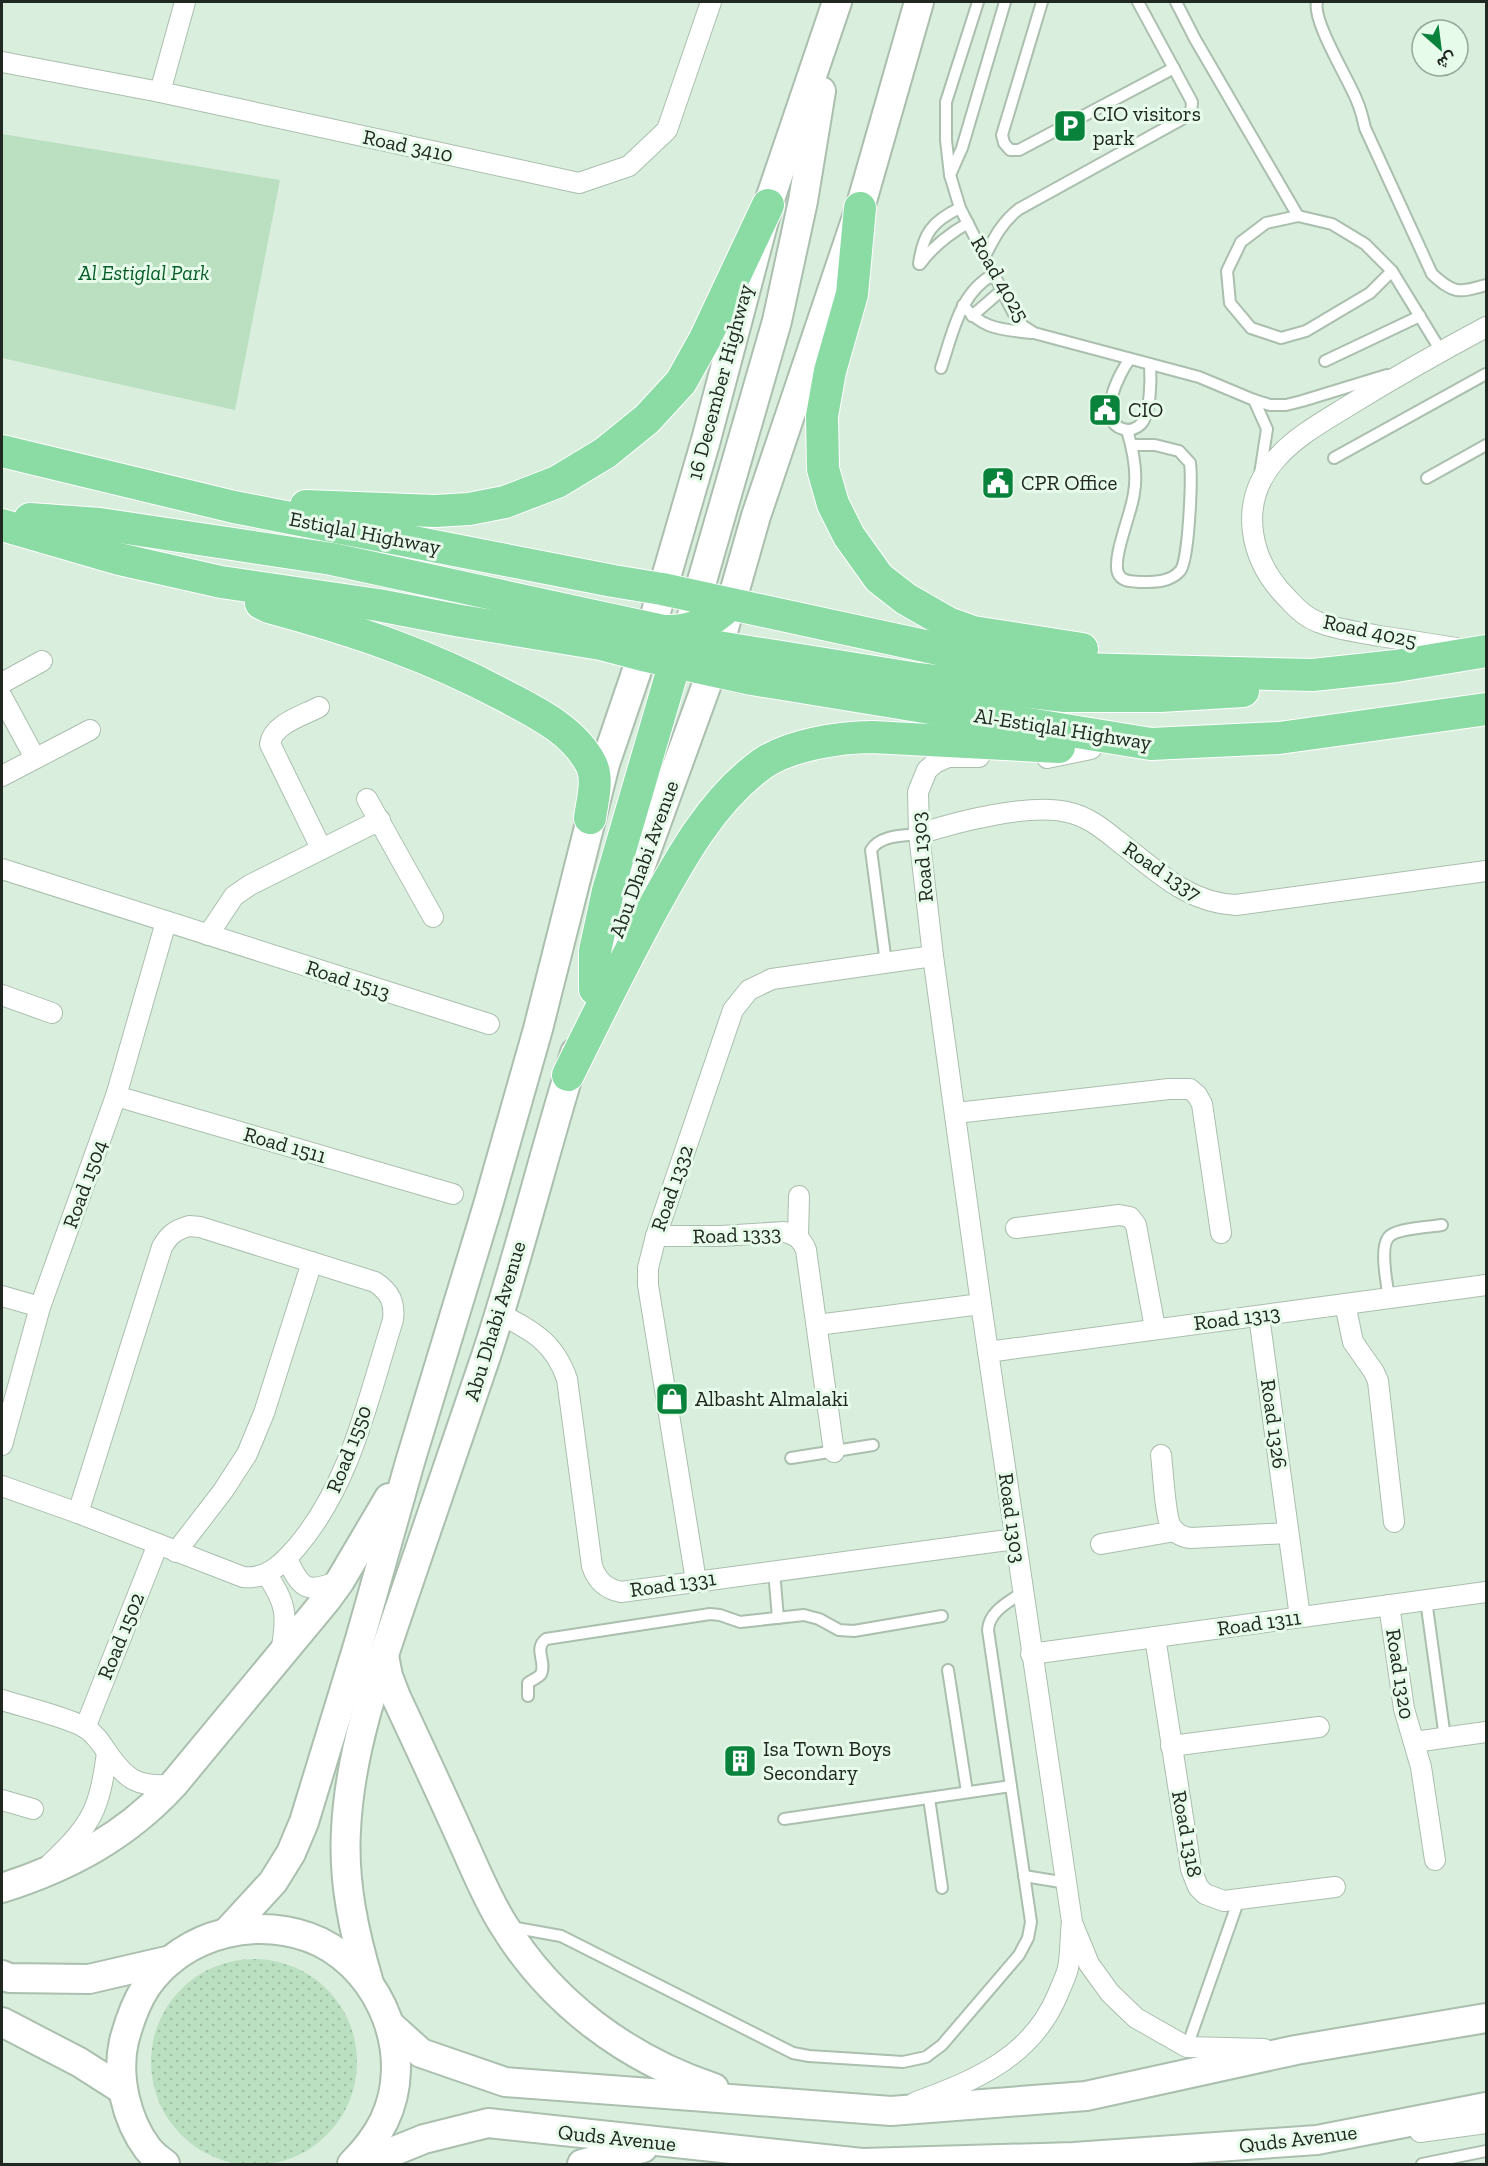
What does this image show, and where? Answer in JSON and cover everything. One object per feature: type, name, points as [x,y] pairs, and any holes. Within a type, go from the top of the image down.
[{"type":"main road","points":[[716,658],[756,516],[860,208],[918,2]]},
{"type":"main road","points":[[596,989],[595,951],[608,891],[671,643],[698,597],[777,321],[803,201],[836,6]]},
{"type":"main road","name":"16 December Highway","points":[[662,588],[706,440],[768,205],[836,6]]},
{"type":"main road","points":[[234,507],[290,505],[435,511],[505,502],[557,482],[605,453],[639,426],[681,382],[705,339],[768,205]]},
{"type":"main road","points":[[860,208],[852,294],[830,371],[822,416],[823,469],[833,504],[849,536],[879,578],[906,599],[939,618],[973,632],[1222,673]]},
{"type":"main road","name":"Estiqlal Highway","points":[[2,452],[234,507],[613,581],[662,588],[730,604]]},
{"type":"main road","points":[[2,517],[100,525],[332,559],[671,643],[716,658],[1065,696],[1160,696],[1264,690],[1313,675]]},
{"type":"main road","points":[[2,525],[119,559],[221,582],[378,605],[601,644],[671,643],[711,620],[730,604]]},
{"type":"main road","points":[[221,582],[269,607],[347,628],[420,655],[481,682],[540,714],[578,744],[592,766],[595,781],[590,818]]},
{"type":"main road","points":[[662,588],[671,643]]},
{"type":"main road","points":[[730,604],[966,655],[1079,669],[1313,675],[1396,666],[1483,652]]},
{"type":"main road","name":"Abu Dhabi Avenue","points":[[227,1932],[273,1882],[291,1853],[304,1822],[488,1205],[538,1029],[605,764],[671,643]]},
{"type":"main road","name":"Abu Dhabi Avenue","points":[[369,1983],[350,1908],[346,1869],[349,1792],[357,1749],[384,1656],[500,1314],[568,1075],[596,989],[716,658]]},
{"type":"main road","name":"Al-Estiqlal Highway","points":[[716,658],[873,699],[1151,744],[1279,738],[1486,709]]},
{"type":"main road","points":[[568,1075],[634,943],[673,872],[704,824],[728,794],[764,763],[811,744],[843,737],[872,736],[1120,750],[1151,744]]},
{"type":"main road","points":[[2,1888],[36,1877],[79,1857],[115,1836],[151,1808],[281,1656],[340,1581],[410,1462]]},
{"type":"main road","points":[[384,1656],[396,1697],[478,1875],[503,1924],[534,1968],[572,2007],[615,2041],[662,2068],[713,2088],[766,2100]]},
{"type":"main road","points":[[155,2159],[132,2121],[123,2090],[121,2054],[129,2018],[146,1986],[171,1960],[197,1943],[227,1932],[259,1928],[291,1932],[320,1942],[347,1960],[369,1983],[390,2025],[396,2056],[394,2088],[385,2119],[368,2147],[352,2164]]},
{"type":"main road","points":[[2,1976],[89,1979],[171,1960]]},
{"type":"main road","points":[[390,2025],[421,2053],[505,2082],[891,2111],[1086,2096],[1296,2050],[1486,2018]]},
{"type":"main road","points":[[2,2022],[79,2062],[123,2090]]},
{"type":"main road","name":"Quds Avenue","points":[[362,2164],[424,2139],[488,2123],[868,2164],[1074,2157],[1317,2140],[1486,2107]]},
{"type":"main road","points":[[582,2164],[662,2143]]},
{"type":"main road","points":[[1207,2164],[1256,2145]]},
{"type":"street","points":[[160,92],[185,2]]},
{"type":"street","name":"Road 3410","points":[[2,62],[160,92],[579,183],[629,166],[667,129],[711,2]]},
{"type":"street","name":"Road 4025","points":[[1483,652],[1339,629],[1315,621],[1296,608],[1265,570],[1255,547],[1251,523],[1254,498],[1259,482],[1275,459],[1306,431],[1411,368],[1486,327]]},
{"type":"street","points":[[2,683],[42,661]]},
{"type":"street","points":[[2,697],[35,758]]},
{"type":"street","points":[[319,707],[277,729],[271,736],[270,744],[321,848]]},
{"type":"street","points":[[2,776],[90,730]]},
{"type":"street","name":"Road 1303","points":[[1091,749],[1061,756],[1032,759],[956,757],[940,760],[927,770],[918,792],[919,834],[933,956],[1014,1539],[1072,1922],[1089,1964],[1110,1993],[1136,2018],[1187,2047],[1296,2050]]},
{"type":"street","points":[[368,798],[433,917]]},
{"type":"street","name":"Road 1337","points":[[919,834],[947,825],[1000,814],[1040,809],[1066,812],[1079,815],[1102,828],[1186,892],[1210,902],[1230,905],[1486,871]]},
{"type":"street","points":[[208,935],[234,896],[250,885],[380,820]]},
{"type":"street","name":"Road 1513","points":[[2,869],[489,1024]]},
{"type":"street","name":"Road 1504","points":[[2,1445],[40,1307],[116,1096],[166,922]]},
{"type":"street","name":"Road 1332","points":[[696,1581],[648,1285],[648,1268],[656,1236],[733,1010],[740,1000],[760,984],[772,979],[933,956]]},
{"type":"street","points":[[2,995],[52,1014]]},
{"type":"street","points":[[956,1113],[1169,1089],[1190,1089],[1202,1104],[1221,1233]]},
{"type":"street","name":"Road 1511","points":[[116,1096],[453,1194]]},
{"type":"street","points":[[798,1237],[799,1196]]},
{"type":"street","points":[[1017,1228],[1119,1215],[1130,1218],[1136,1225],[1155,1328]]},
{"type":"street","name":"Road 1550","points":[[78,1513],[162,1247],[177,1229],[189,1226],[200,1227],[375,1282],[385,1288],[392,1298],[393,1320],[345,1468],[324,1510],[309,1533],[286,1559],[266,1575]]},
{"type":"street","name":"Road 1333","points":[[656,1236],[721,1236],[784,1232],[798,1237],[806,1250],[834,1452]]},
{"type":"street","points":[[167,1548],[223,1491],[247,1454],[264,1413],[312,1262]]},
{"type":"street","name":"Road 1313","points":[[988,1352],[1486,1284]]},
{"type":"street","points":[[2,1296],[40,1307]]},
{"type":"street","points":[[817,1325],[981,1304]]},
{"type":"street","points":[[1345,1305],[1353,1342],[1378,1381],[1394,1522]]},
{"type":"street","name":"Road 1331","points":[[500,1314],[537,1335],[552,1350],[567,1379],[592,1566],[599,1581],[606,1587],[621,1592],[1014,1539]]},
{"type":"street","name":"Road 1326","points":[[1259,1316],[1300,1617]]},
{"type":"street","points":[[1161,1455],[1169,1521],[1175,1531]]},
{"type":"street","points":[[2,1486],[243,1577],[266,1575],[278,1590],[284,1609],[285,1631],[281,1656]]},
{"type":"street","points":[[1101,1544],[1175,1531],[1191,1538],[1288,1533]]},
{"type":"street","name":"Road 1502","points":[[85,1728],[167,1548]]},
{"type":"street","points":[[286,1559],[296,1579],[307,1588],[315,1589],[340,1581]]},
{"type":"street","name":"Road 1311","points":[[1031,1654],[1486,1592]]},
{"type":"street","name":"Road 1320","points":[[1389,1605],[1404,1709],[1423,1780],[1435,1860]]},
{"type":"street","name":"Road 1318","points":[[1155,1637],[1193,1879],[1205,1894],[1214,1899],[1224,1900],[1335,1887]]},
{"type":"street","points":[[2,1700],[85,1728],[98,1738],[107,1753],[132,1780],[153,1786],[173,1785]]},
{"type":"street","points":[[1171,1746],[1319,1727]]},
{"type":"street","name":"Road 1320","points":[[1414,1742],[1486,1732]]},
{"type":"street","points":[[36,1877],[78,1837],[88,1822],[102,1790],[107,1753]]},
{"type":"street","points":[[2,1800],[33,1809]]},
{"type":"street","name":"Road 1303","points":[[891,2111],[960,2086],[997,2066],[1033,2037],[1053,2004],[1068,1969],[1072,1922]]},
{"type":"street","points":[[1388,2127],[1425,2133],[1486,2123]]},
{"type":"lane","name":"Road 4025","points":[[978,2],[946,102],[946,140],[950,175],[960,208],[1014,314],[1023,326],[1034,333],[1199,378],[1270,405],[1286,405],[1411,368]]},
{"type":"lane","points":[[950,175],[962,148],[1005,2]]},
{"type":"lane","points":[[1042,2],[1002,135],[1004,143],[1010,150],[1019,150],[1174,68]]},
{"type":"lane","points":[[985,256],[998,231],[1019,209],[1187,117],[1192,111],[1192,102],[1138,2]]},
{"type":"lane","points":[[1176,2],[1195,39],[1298,216]]},
{"type":"lane","points":[[1317,2],[1321,25],[1432,274],[1449,290],[1467,291],[1486,285]]},
{"type":"lane","points":[[960,208],[938,220],[930,229],[922,247],[920,264],[930,250],[968,223]]},
{"type":"lane","points":[[1392,271],[1370,293],[1306,331],[1281,338],[1251,328],[1230,303],[1227,271],[1241,242],[1266,223],[1298,216],[1332,224],[1365,244],[1392,271],[1441,351]]},
{"type":"lane","points":[[941,368],[963,305],[976,287],[994,274]]},
{"type":"lane","points":[[972,316],[1002,290]]},
{"type":"lane","points":[[963,305],[972,316],[990,327],[1034,333]]},
{"type":"lane","points":[[1325,361],[1420,316]]},
{"type":"lane","points":[[1130,359],[1116,380],[1110,410],[1114,424],[1127,430],[1140,425],[1144,418],[1149,394],[1150,364]]},
{"type":"lane","points":[[1334,458],[1486,374]]},
{"type":"lane","name":"Road 4025","points":[[1254,400],[1267,429],[1259,482]]},
{"type":"lane","points":[[1127,430],[1134,461],[1134,493],[1118,556],[1117,571],[1120,577],[1128,581],[1159,582],[1174,577],[1183,568],[1191,497],[1190,463],[1179,451],[1155,445],[1131,445]]},
{"type":"lane","points":[[1427,478],[1486,446]]},
{"type":"lane","points":[[886,963],[871,850],[883,839],[919,834]]},
{"type":"lane","points":[[1389,1298],[1383,1245],[1388,1238],[1395,1233],[1442,1225]]},
{"type":"lane","points":[[791,1458],[873,1445]]},
{"type":"lane","points":[[774,1571],[778,1618]]},
{"type":"lane","points":[[503,1924],[561,1936],[793,2053],[903,2062],[915,2061],[935,2052],[1019,1955],[1028,1938],[1031,1922],[988,1630],[994,1613],[1023,1592]]},
{"type":"lane","points":[[1426,1600],[1445,1738]]},
{"type":"lane","points":[[528,1696],[528,1683],[541,1672],[539,1648],[546,1639],[710,1614],[740,1622],[804,1615],[812,1616],[832,1627],[854,1631],[942,1616]]},
{"type":"lane","points":[[948,1670],[967,1792]]},
{"type":"lane","points":[[784,1819],[1011,1786]]},
{"type":"lane","points":[[929,1798],[942,1888]]},
{"type":"lane","points":[[1024,1876],[1066,1883]]},
{"type":"lane","points":[[1187,2047],[1239,1899]]},
{"type":"lane","points":[[1422,2164],[1486,2151]]},
{"type":"green space","name":"Al Estiglal Park","points":[[2,134],[280,180],[235,410],[2,358]]},
{"type":"green space","points":[[244,1959],[264,1959],[284,1963],[303,1971],[327,1989],[345,2013],[353,2032],[357,2062],[353,2092],[345,2111],[327,2135],[303,2153],[284,2161],[264,2165],[244,2165],[224,2161],[205,2153],[189,2142],[174,2127],[163,2111],[155,2092],[151,2072],[151,2052],[155,2032],[163,2013],[174,1997],[189,1982],[205,1971],[224,1963]]},
{"type":"place","name":"CIO visitors park","points":[[1070,126]]},
{"type":"place","name":"CIO","points":[[1105,410]]},
{"type":"place","name":"CPR Office","points":[[998,483]]},
{"type":"place","name":"Albasht Almalaki","points":[[672,1399]]},
{"type":"place","name":"Isa Town Boys Secondary","points":[[740,1761]]}]
